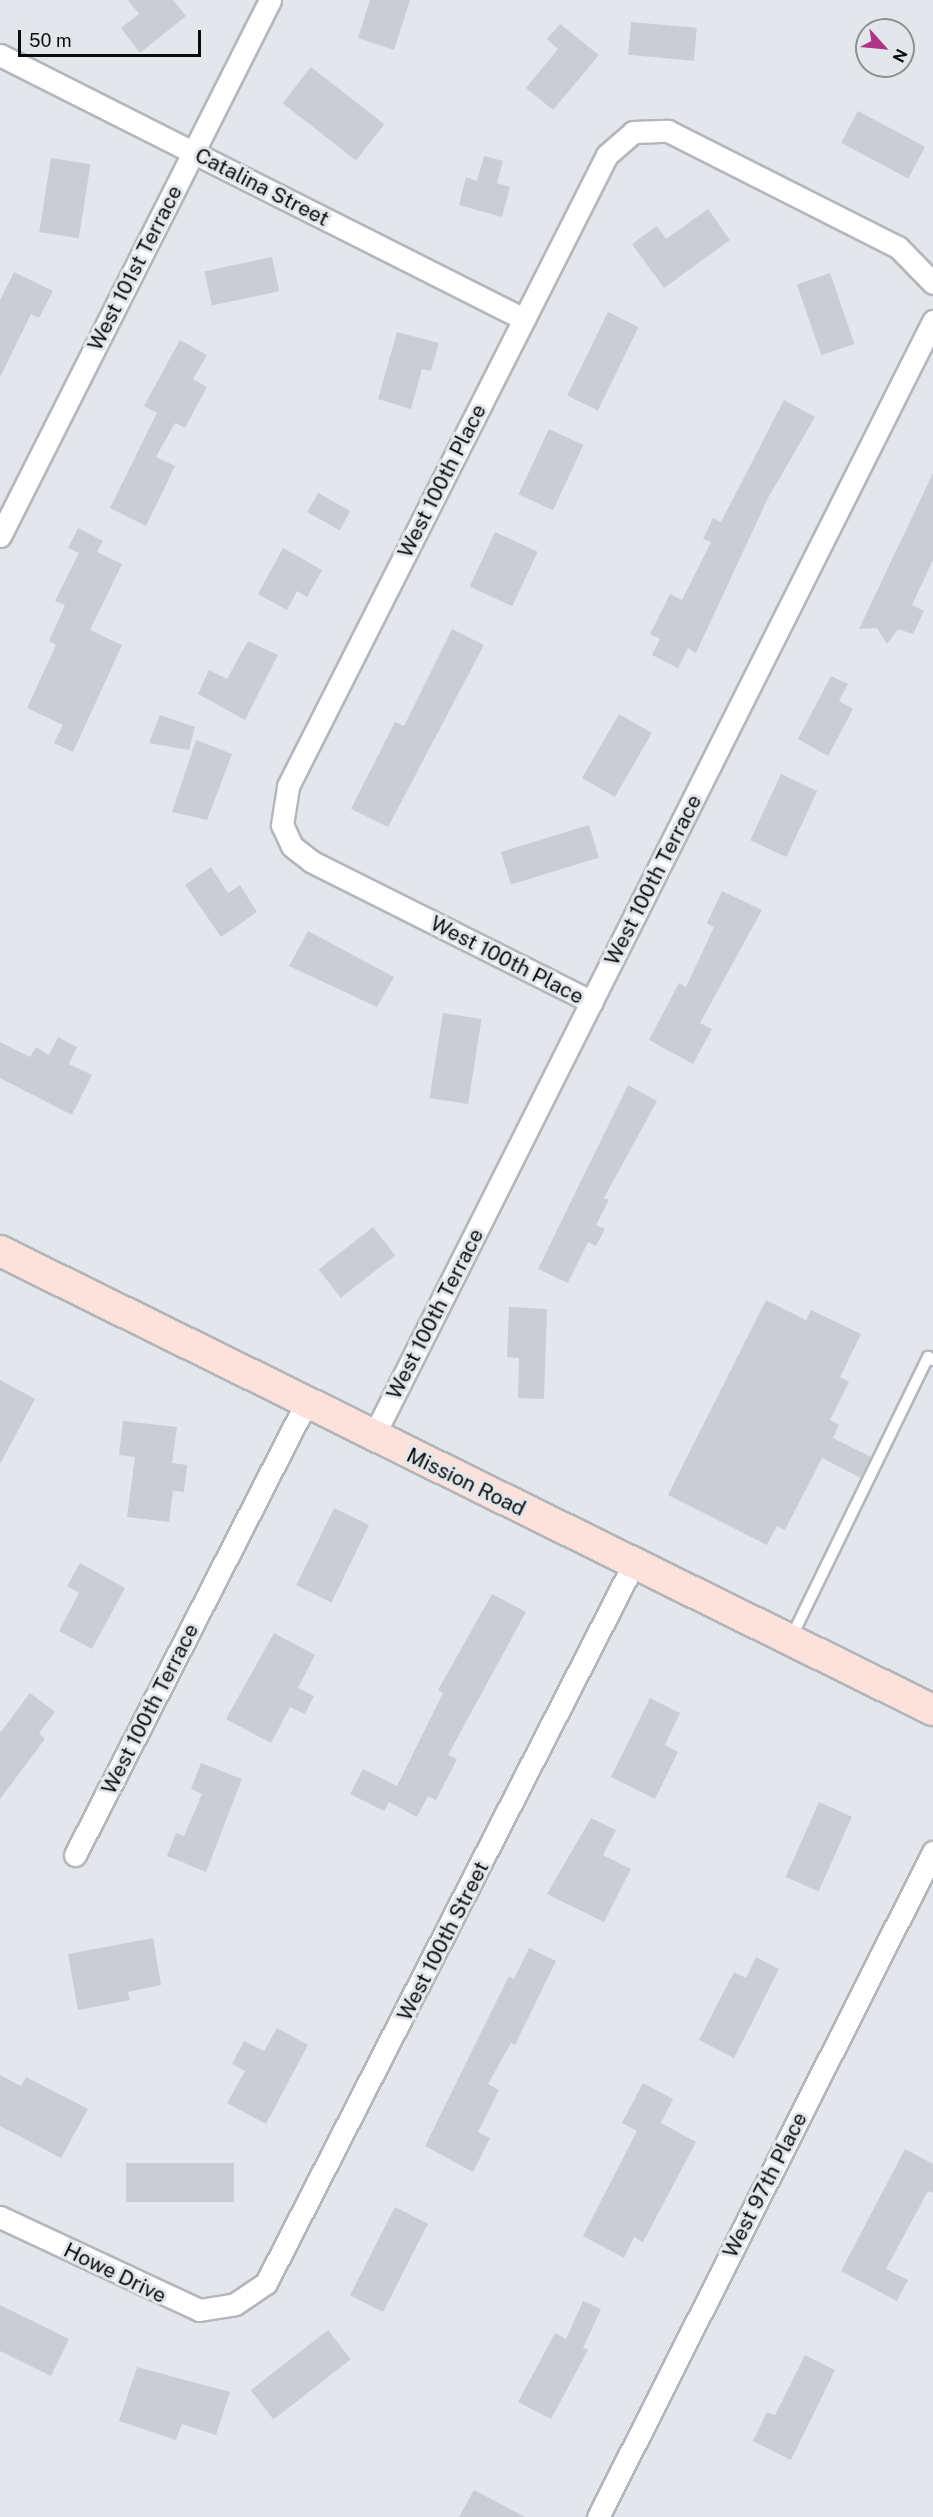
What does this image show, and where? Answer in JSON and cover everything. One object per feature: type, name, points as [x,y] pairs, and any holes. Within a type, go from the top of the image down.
[{"type":"main road","name":"Mission Road","points":[[0,1251],[373,1437],[933,1710]]},
{"type":"street","name":"West 101st Terrace","points":[[0,536],[270,0]]},
{"type":"street","name":"Catalina Street","points":[[0,55],[524,319]]},
{"type":"street","name":"West 100th Place","points":[[592,1002],[311,861],[292,846],[282,825],[288,786],[607,155],[633,132],[668,131],[877,236],[898,247],[933,283]]},
{"type":"street","name":"West 100th Terrace","points":[[373,1437],[933,321]]},
{"type":"street","name":"West 100th Terrace","points":[[75,1855],[306,1403]]},
{"type":"street","name":"West 100th Street","points":[[235,2304],[267,2283],[284,2256],[634,1563]]},
{"type":"street","name":"West 97th Place","points":[[598,2517],[933,1852]]},
{"type":"street","name":"Howe Drive","points":[[0,2217],[166,2299],[199,2310],[235,2304]]},
{"type":"lane","points":[[790,1640],[928,1358],[933,1360]]},
{"type":"building","points":[[128,0],[173,0],[186,16],[140,53],[121,28],[139,14]]},
{"type":"building","points":[[370,0],[410,0],[394,50],[358,38]]},
{"type":"building","points":[[631,22],[697,28],[694,61],[628,55]]},
{"type":"building","points":[[560,24],[599,55],[553,110],[526,88],[558,49],[547,39]]},
{"type":"building","points":[[311,67],[384,124],[356,161],[283,103]]},
{"type":"building","points":[[858,111],[925,147],[908,178],[841,143]]},
{"type":"building","points":[[484,156],[503,161],[497,183],[510,187],[502,217],[459,205],[466,177],[477,181]]},
{"type":"building","points":[[51,158],[91,164],[79,238],[39,232]]},
{"type":"building","points":[[708,209],[730,240],[664,288],[632,244],[657,226],[666,239]]},
{"type":"building","points":[[272,257],[279,291],[212,306],[205,271]]},
{"type":"building","points":[[14,272],[53,291],[39,318],[31,314],[0,377],[0,300]]},
{"type":"building","points":[[830,273],[854,344],[821,355],[797,284]]},
{"type":"building","points":[[608,312],[639,327],[598,410],[567,396]]},
{"type":"building","points":[[397,332],[439,343],[431,371],[422,369],[411,409],[378,399]]},
{"type":"building","points":[[180,340],[207,355],[193,379],[207,387],[185,428],[175,423],[156,457],[175,466],[146,526],[110,508],[157,413],[144,406]]},
{"type":"building","points":[[784,400],[815,417],[768,498],[696,653],[688,648],[678,668],[652,655],[660,639],[650,634],[670,594],[682,600],[711,542],[703,539],[713,518],[721,522]]},
{"type":"building","points":[[549,429],[583,445],[553,510],[519,494]]},
{"type":"building","points":[[933,473],[933,560],[912,605],[924,611],[913,634],[898,629],[887,644],[877,628],[859,629]]},
{"type":"building","points":[[318,493],[350,511],[340,530],[307,512]]},
{"type":"building","points":[[78,528],[103,541],[97,552],[122,564],[90,630],[122,645],[73,752],[54,743],[63,725],[27,708],[56,645],[49,641],[65,605],[55,601],[79,553],[68,548]]},
{"type":"building","points":[[495,532],[538,552],[512,606],[470,586]]},
{"type":"building","points":[[283,548],[322,570],[307,597],[297,591],[287,610],[258,594]]},
{"type":"building","points":[[452,629],[484,645],[388,827],[351,809],[395,722],[404,726]]},
{"type":"building","points":[[248,641],[278,655],[245,720],[198,694],[209,670],[227,679]]},
{"type":"building","points":[[831,676],[848,684],[839,701],[853,709],[828,756],[798,739]]},
{"type":"building","points":[[619,714],[652,733],[615,797],[582,778]]},
{"type":"building","points":[[160,715],[195,727],[189,750],[149,743]]},
{"type":"building","points":[[196,740],[232,754],[207,820],[172,812]]},
{"type":"building","points":[[781,774],[817,791],[786,857],[750,840]]},
{"type":"building","points":[[589,825],[599,858],[511,884],[501,852]]},
{"type":"building","points":[[211,867],[228,893],[240,885],[257,912],[221,937],[185,885]]},
{"type":"building","points":[[722,891],[762,910],[700,1023],[712,1029],[693,1064],[649,1040],[679,983],[686,987],[714,927],[707,923]]},
{"type":"building","points":[[308,931],[394,977],[377,1007],[289,966]]},
{"type":"building","points":[[443,1013],[482,1019],[468,1104],[430,1098]]},
{"type":"building","points":[[58,1037],[77,1047],[69,1064],[92,1075],[72,1115],[0,1078],[0,1042],[30,1057],[36,1047],[49,1055]]},
{"type":"building","points":[[628,1085],[657,1101],[604,1198],[609,1200],[596,1225],[605,1229],[596,1246],[588,1242],[568,1283],[538,1269]]},
{"type":"building","points":[[373,1227],[395,1255],[341,1298],[319,1269]]},
{"type":"building","points":[[766,1300],[806,1320],[811,1310],[861,1334],[840,1377],[849,1382],[830,1420],[839,1425],[833,1438],[871,1457],[861,1478],[822,1458],[785,1530],[777,1526],[767,1545],[668,1495]]},
{"type":"building","points":[[509,1307],[547,1309],[544,1399],[518,1398],[519,1358],[507,1357]]},
{"type":"building","points":[[0,1380],[35,1399],[0,1464]]},
{"type":"building","points":[[123,1421],[177,1427],[172,1463],[187,1465],[184,1492],[173,1491],[169,1522],[127,1517],[135,1457],[119,1455]]},
{"type":"building","points":[[334,1508],[369,1525],[331,1602],[296,1585]]},
{"type":"building","points":[[80,1563],[125,1588],[92,1649],[59,1631],[79,1593],[67,1586]]},
{"type":"building","points":[[492,1594],[526,1612],[448,1755],[457,1759],[436,1800],[428,1796],[417,1817],[389,1802],[384,1811],[350,1794],[363,1769],[397,1786],[443,1693],[438,1690]]},
{"type":"building","points":[[274,1633],[315,1655],[298,1688],[314,1696],[305,1714],[290,1707],[271,1743],[226,1719]]},
{"type":"building","points":[[30,1693],[55,1712],[39,1733],[45,1739],[0,1799],[0,1733]]},
{"type":"building","points":[[650,1698],[680,1713],[665,1745],[678,1752],[655,1799],[611,1777]]},
{"type":"building","points":[[201,1763],[242,1779],[206,1872],[167,1856],[176,1833],[184,1836],[202,1794],[191,1789]]},
{"type":"building","points":[[819,1802],[852,1817],[819,1892],[786,1877]]},
{"type":"building","points":[[591,1818],[616,1830],[603,1855],[631,1869],[604,1922],[547,1894]]},
{"type":"building","points":[[153,1938],[161,1985],[128,1992],[130,2000],[78,2010],[68,1954]]},
{"type":"building","points":[[529,1948],[556,1961],[515,2045],[511,2043],[488,2084],[499,2090],[478,2132],[490,2138],[473,2172],[425,2146],[509,1976],[514,1979]]},
{"type":"building","points":[[756,1957],[779,1969],[734,2058],[699,2040],[734,1972],[746,1978]]},
{"type":"building","points":[[277,2028],[308,2045],[266,2124],[227,2103],[245,2071],[232,2064],[244,2041],[264,2051]]},
{"type":"building","points":[[0,2075],[21,2086],[26,2077],[88,2109],[61,2158],[0,2126]]},
{"type":"building","points":[[643,2083],[673,2099],[661,2123],[696,2142],[643,2242],[634,2237],[624,2258],[583,2236],[637,2131],[622,2123]]},
{"type":"building","points":[[905,2149],[933,2164],[933,2193],[928,2191],[886,2269],[908,2280],[897,2301],[841,2271]]},
{"type":"building","points":[[126,2163],[234,2163],[234,2202],[126,2202]]},
{"type":"building","points":[[395,2207],[428,2224],[383,2312],[350,2295]]},
{"type":"building","points":[[583,2301],[601,2309],[583,2348],[588,2350],[551,2419],[518,2402],[555,2333],[566,2339]]},
{"type":"building","points":[[0,2305],[69,2339],[51,2376],[0,2351]]},
{"type":"building","points":[[328,2330],[351,2359],[274,2419],[251,2390]]},
{"type":"building","points":[[805,2355],[835,2370],[791,2460],[753,2441],[767,2412],[775,2415]]},
{"type":"building","points":[[137,2367],[230,2392],[216,2435],[182,2424],[176,2440],[119,2421]]},
{"type":"building","points":[[474,2490],[525,2517],[459,2517]]}]
